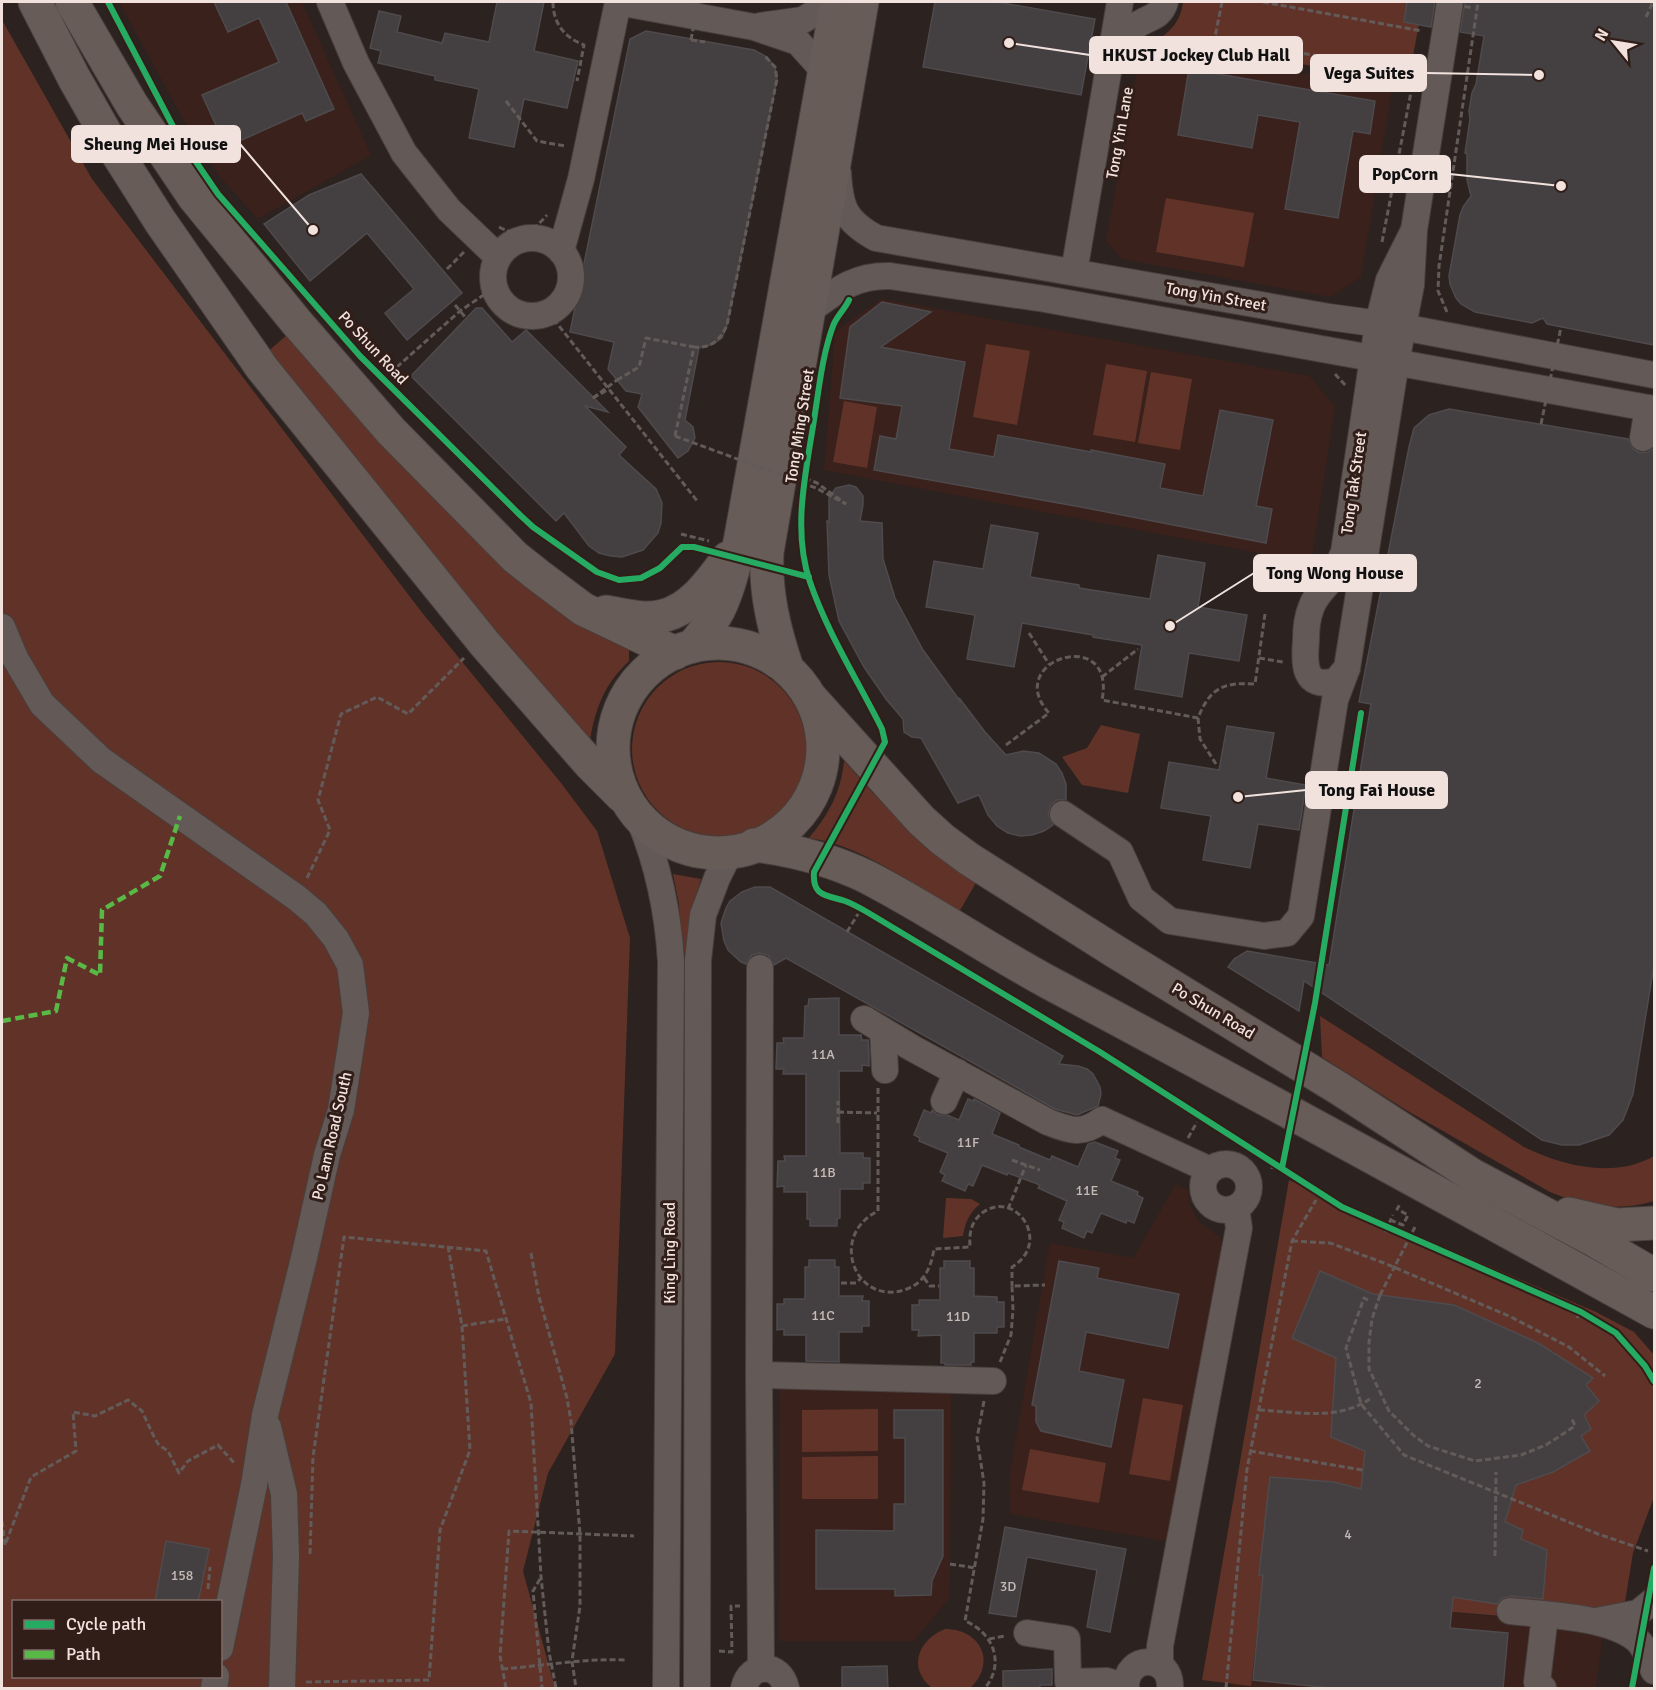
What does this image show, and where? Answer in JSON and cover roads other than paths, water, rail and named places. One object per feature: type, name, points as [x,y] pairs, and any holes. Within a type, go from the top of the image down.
[{"type":"main road","points":[[35,2],[74,78],[159,221],[262,368],[485,644],[631,809],[663,838],[681,847],[700,852],[779,848],[865,877],[1044,979],[1384,1162],[1654,1312]]},
{"type":"main road","points":[[72,2],[132,105],[194,197],[298,324],[391,431],[515,557],[583,609],[684,649],[720,643],[744,646],[767,655],[787,668],[810,697],[818,714],[822,742],[820,770],[814,788],[805,805],[793,820],[778,832],[742,849]]},
{"type":"main road","points":[[583,609],[652,617],[675,611],[697,597],[725,542],[808,167],[835,2]]},
{"type":"main road","name":"Tong Ming Street","points":[[787,668],[775,635],[767,596],[767,552],[862,2]]},
{"type":"main road","points":[[631,809],[614,772],[614,732],[619,716],[637,684],[649,670],[684,649],[711,622],[729,584],[725,542]]},
{"type":"main road","name":"Po Shun Road","points":[[810,697],[921,820],[951,846],[1106,945],[1340,1089],[1472,1175],[1654,1275]]},
{"type":"main road","points":[[1472,1175],[1554,1209],[1597,1222],[1617,1225],[1654,1223]]},
{"type":"street","points":[[330,2],[356,63],[404,153],[449,210],[498,257]]},
{"type":"street","points":[[561,251],[581,178],[618,2],[754,27],[798,42],[824,71]]},
{"type":"street","points":[[754,27],[803,20],[835,2]]},
{"type":"street","name":"Tong Yin Lane","points":[[1074,272],[1120,2]]},
{"type":"street","points":[[1110,53],[1116,43],[1137,25],[1158,15],[1165,2]]},
{"type":"street","name":"Tong Tak Street","points":[[1335,700],[1307,673],[1305,666],[1307,624],[1311,606],[1321,589],[1332,578],[1344,552],[1390,325],[1410,285],[1414,230],[1461,5]]},
{"type":"street","name":"Tong Yin Street","points":[[836,155],[839,196],[847,216],[860,229],[876,238],[1329,317],[1390,325],[1654,375]]},
{"type":"street","points":[[528,238],[551,243],[561,251],[569,267],[570,285],[566,296],[558,306],[538,316],[515,313],[506,307],[494,288],[493,277],[498,257],[517,241],[528,238]]},
{"type":"street","name":"Tong Yin Street","points":[[809,311],[849,283],[865,278],[890,276],[1045,299],[1651,409]]},
{"type":"street","name":"Tong Tak Street","points":[[1062,814],[1120,852],[1141,898],[1170,921],[1264,936],[1287,933],[1301,916],[1335,700],[1366,609],[1384,360]]},
{"type":"street","points":[[1643,438],[1651,409]]},
{"type":"street","name":"Po Lam Road South","points":[[2,627],[15,658],[42,704],[100,760],[297,898],[316,914],[336,939],[350,965],[356,1013],[341,1110],[327,1155],[265,1415],[254,1485],[222,1638]]},
{"type":"street","points":[[1317,681],[1323,683],[1336,681],[1347,668]]},
{"type":"street","name":"King Ling Road","points":[[631,809],[654,853],[668,919],[671,962],[666,1689]]},
{"type":"street","name":"King Ling Road","points":[[697,1689],[698,960],[703,915],[717,878],[742,849]]},
{"type":"street","points":[[760,968],[761,1669]]},
{"type":"street","points":[[881,1078],[874,1025],[1048,1122],[1067,1130],[1090,1129],[1102,1120],[1210,1170]]},
{"type":"street","points":[[944,1101],[957,1072]]},
{"type":"street","points":[[1232,1164],[1245,1173],[1249,1188],[1243,1203],[1236,1208],[1222,1210],[1209,1203],[1204,1197],[1203,1183],[1210,1170],[1216,1165],[1232,1164]]},
{"type":"street","points":[[1160,1665],[1160,1646],[1239,1228],[1236,1208]]},
{"type":"street","points":[[759,1375],[993,1381]]},
{"type":"street","points":[[265,1415],[284,1494],[286,1556],[282,1689]]},
{"type":"street","points":[[1596,1621],[1638,1613],[1654,1600]]},
{"type":"street","points":[[1510,1611],[1596,1621],[1637,1639],[1654,1671]]},
{"type":"street","points":[[1544,1689],[1537,1682],[1545,1615]]},
{"type":"street","points":[[1027,1633],[1067,1639],[1068,1682],[1107,1681],[1126,1688],[1128,1673],[1137,1664],[1146,1662],[1160,1665],[1168,1674],[1170,1689]]},
{"type":"street","points":[[744,1689],[749,1676],[761,1669],[775,1671],[785,1682],[786,1689]]},
{"type":"place","name":"HKUST Jockey Club Hall","points":[[1009,43]]},
{"type":"place","name":"Vega Suites","points":[[1539,75]]},
{"type":"place","name":"PopCorn","points":[[1561,186]]},
{"type":"place","name":"Sheung Mei House","points":[[313,230]]},
{"type":"place","name":"Tong Wong House","points":[[1170,626]]},
{"type":"place","name":"Tong Fai House","points":[[1238,797]]}]
